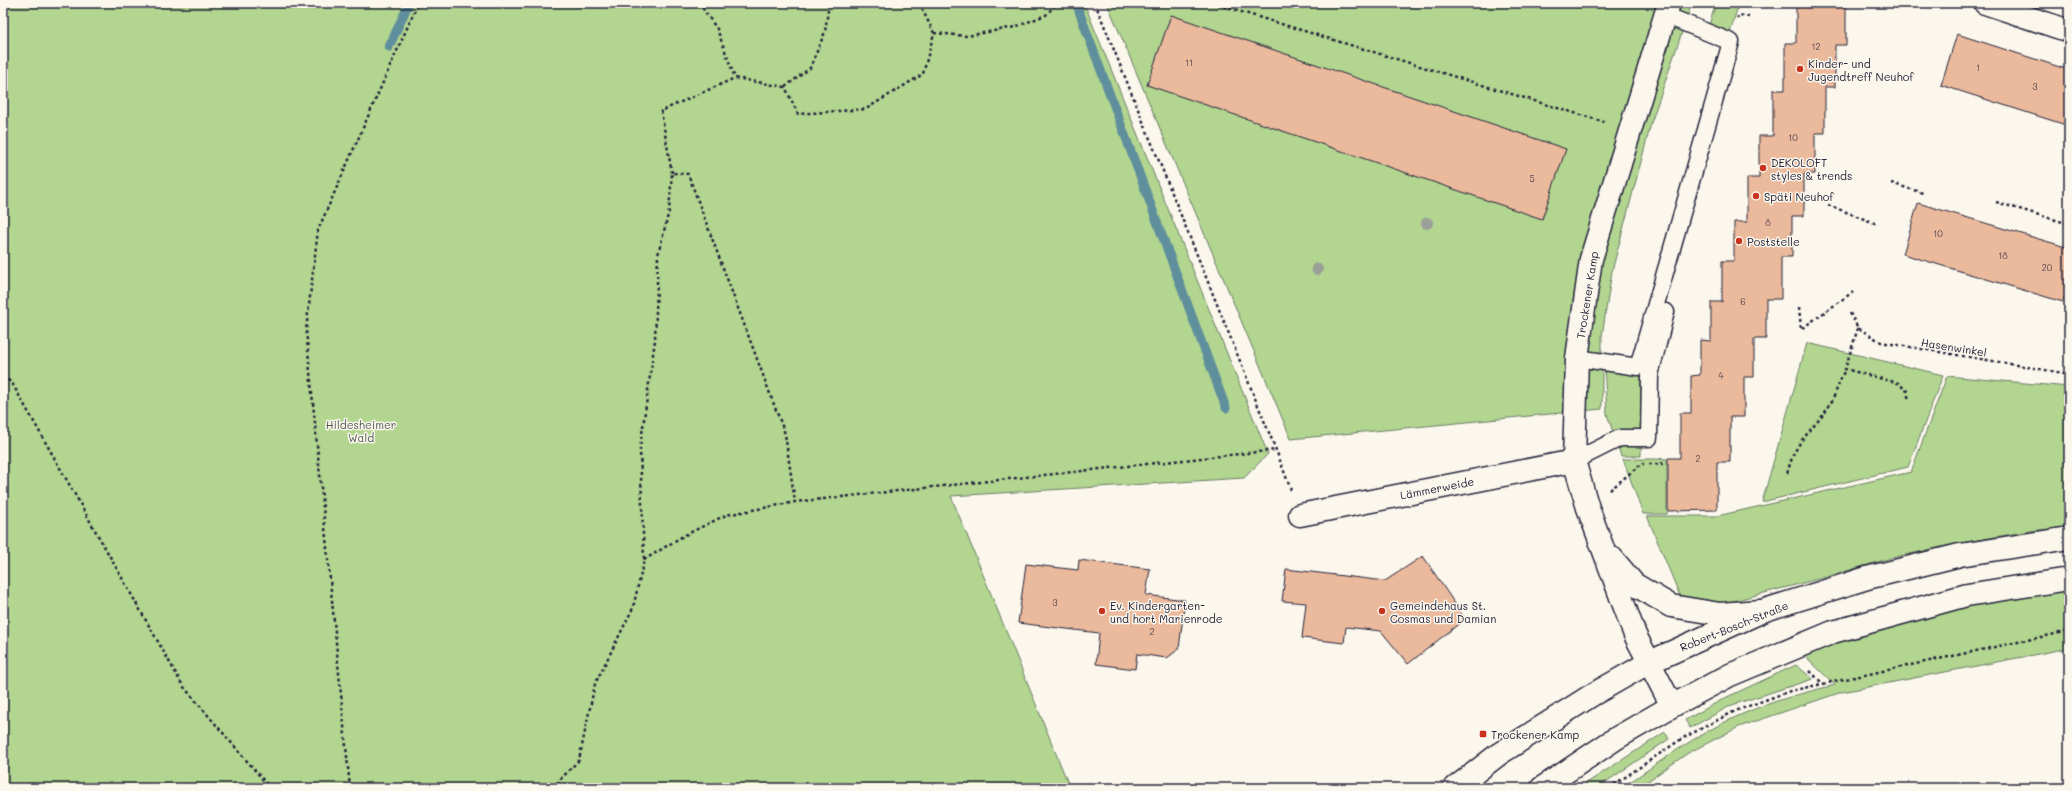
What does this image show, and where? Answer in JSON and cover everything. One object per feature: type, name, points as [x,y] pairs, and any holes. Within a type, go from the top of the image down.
[{"type":"street","points":[[1989,4],[2069,31]]},
{"type":"street","name":"Trockener Kamp","points":[[1667,9],[1591,259],[1577,358],[1574,461],[1588,508],[1635,635],[1648,663],[1672,706]]},
{"type":"street","name":"Lämmerweide","points":[[1300,515],[1574,461]]},
{"type":"street","name":"Robert-Bosch-Straße","points":[[1455,788],[1499,754],[1547,722],[1648,663],[1766,610],[1868,578],[1960,555],[2069,538]]},
{"type":"street","name":"Trockener Kamp","points":[[1602,546],[1634,584],[1671,606],[1720,614],[1766,610]]},
{"type":"street","points":[[1542,788],[1615,739],[1672,706],[1730,675],[1833,632],[1967,595],[2069,579]]},
{"type":"lane","points":[[1577,358],[1638,367],[1731,42],[1667,9]]},
{"type":"lane","points":[[1574,461],[1620,438],[1649,438],[1650,375],[1666,312]]},
{"type":"path","points":[[350,788],[306,330],[318,230],[418,3]]},
{"type":"path","points":[[699,3],[717,29],[735,78]]},
{"type":"path","points":[[552,788],[579,760],[595,684],[633,608],[644,560],[640,448],[655,340],[658,255],[669,210],[672,173],[661,111],[735,78],[785,87],[810,68],[825,32],[829,3]]},
{"type":"path","points":[[785,87],[798,114],[866,109],[923,74],[934,33],[919,3]]},
{"type":"path","points":[[934,33],[967,36],[1015,27],[1046,15],[1057,3]]},
{"type":"path","points":[[1095,3],[1276,450],[1300,515]]},
{"type":"path","points":[[1212,3],[1629,130]]},
{"type":"path","points":[[672,173],[688,174],[694,189],[785,434],[795,502]]},
{"type":"path","points":[[1891,183],[1923,193]]},
{"type":"path","points":[[1996,202],[2069,224]]},
{"type":"path","points":[[1828,205],[1877,224]]},
{"type":"path","points":[[1799,307],[1801,329],[1853,292]]},
{"type":"path","points":[[1787,473],[1793,455],[1801,441],[1824,414],[1832,401],[1845,369],[1858,328],[1850,313]]},
{"type":"path","name":"Hasenwinkel","points":[[1858,328],[1881,342],[2069,373]]},
{"type":"path","points":[[1845,369],[1898,383],[1908,391],[1909,401]]},
{"type":"path","points":[[3,376],[12,383],[183,686],[270,788]]},
{"type":"path","points":[[644,560],[683,536],[726,515],[795,502],[1276,450]]},
{"type":"path","points":[[1588,508],[1641,464],[1662,464],[1662,456]]},
{"type":"path","points":[[1609,788],[1683,738],[1735,711],[1790,691],[2069,631]]},
{"type":"green space","name":"Hildesheimer Wald","points":[[3,3],[1084,3],[1268,454],[1244,478],[951,496],[1070,788],[3,788]]},
{"type":"green space","points":[[1107,3],[1692,3],[1652,120],[1612,271],[1602,336],[1602,409],[1291,439]]},
{"type":"green space","points":[[1716,3],[1739,3],[1730,33],[1709,25]]},
{"type":"green space","points":[[1807,343],[1943,375],[1908,467],[1762,502]]},
{"type":"green space","points":[[1604,365],[1641,369],[1641,456],[1621,456],[1607,414]]},
{"type":"green space","points":[[1947,376],[2069,387],[2069,527],[2030,531],[1960,543],[1891,558],[1826,577],[1687,613],[1647,516],[1717,516],[1911,472]]},
{"type":"green space","points":[[1623,459],[1667,459],[1667,514],[1643,514]]},
{"type":"green space","points":[[2069,588],[2069,648],[1842,692],[1739,727],[1688,753],[1638,788],[1621,788],[1678,749],[1722,723],[1774,702],[1835,685],[1802,653],[1879,627],[2008,597]]},
{"type":"green space","points":[[1796,665],[1813,679],[1732,705],[1690,728],[1685,720],[1725,698]]},
{"type":"green space","points":[[1665,732],[1669,739],[1597,788],[1579,788]]},
{"type":"building","points":[[1796,3],[1846,3],[1846,45],[1835,45],[1835,87],[1825,87],[1825,133],[1815,133],[1815,174],[1804,174],[1804,216],[1792,216],[1792,257],[1781,257],[1781,299],[1766,299],[1766,339],[1754,339],[1754,377],[1744,377],[1744,417],[1730,417],[1730,462],[1717,462],[1717,510],[1668,511],[1668,458],[1680,458],[1680,413],[1691,413],[1691,376],[1700,375],[1700,340],[1711,341],[1711,302],[1722,302],[1722,261],[1734,261],[1734,222],[1747,222],[1747,178],[1759,178],[1759,136],[1773,136],[1773,90],[1785,90],[1785,43],[1796,43]]},
{"type":"building","points":[[1171,15],[1566,149],[1542,219],[1147,85]]},
{"type":"building","points":[[1957,34],[2069,70],[2069,126],[1941,85]]},
{"type":"building","points":[[1918,203],[2069,248],[2069,281],[2063,302],[1903,254]]},
{"type":"building","name":"Gemeindehaus St. Cosmas und Damian","points":[[1423,556],[1465,619],[1408,664],[1381,631],[1346,627],[1344,643],[1302,638],[1306,603],[1282,601],[1286,569],[1385,581]]},
{"type":"building","name":"Ev. Kindergarten- und hort Marienrode","points":[[1079,560],[1150,569],[1146,595],[1185,600],[1179,649],[1167,658],[1137,654],[1135,669],[1096,664],[1099,633],[1018,623],[1026,564],[1078,570]]},
{"type":"waterway","points":[[389,47],[409,3]]},
{"type":"waterway","points":[[1076,3],[1226,408]]},
{"type":"place","name":"Kinder- und Jugendtreff Neuhof","points":[[1800,69]]},
{"type":"place","name":"DEKOLOFT styles & trends","points":[[1763,168]]},
{"type":"place","name":"Späti Neuhof","points":[[1756,196]]},
{"type":"place","name":"Poststelle","points":[[1739,241]]},
{"type":"place","name":"Ev. Kindergarten- und hort Marienrode","points":[[1102,611]]},
{"type":"place","name":"Gemeindehaus St. Cosmas und Damian","points":[[1382,611]]},
{"type":"place","name":"Trockener Kamp","points":[[1483,734]]}]
